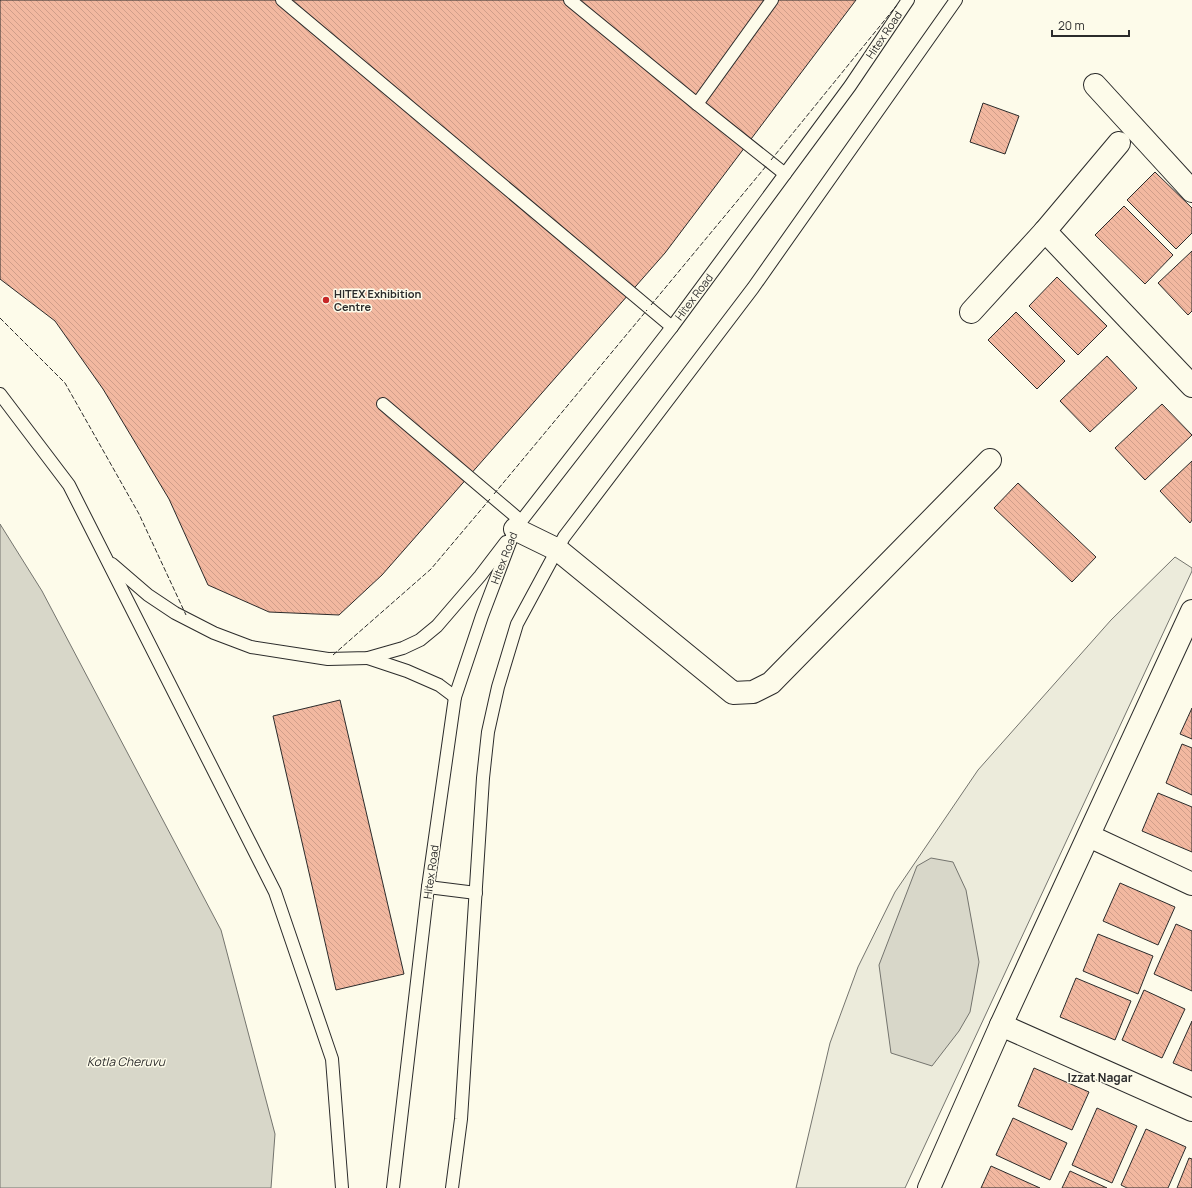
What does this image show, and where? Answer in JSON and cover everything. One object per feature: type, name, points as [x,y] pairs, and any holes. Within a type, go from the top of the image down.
[{"type":"street","points":[[1095,85],[1192,191]]},
{"type":"street","points":[[971,312],[1045,231],[1119,143]]},
{"type":"street","points":[[1045,231],[1192,386]]},
{"type":"street","points":[[518,525],[558,550],[733,693],[753,692],[771,683],[990,460]]},
{"type":"street","points":[[928,1188],[1192,611]]},
{"type":"street","points":[[1089,836],[1192,884]]},
{"type":"street","points":[[1002,1025],[1192,1110]]},
{"type":"lane","points":[[282,0],[672,327]]},
{"type":"lane","points":[[570,0],[785,174]]},
{"type":"lane","points":[[697,104],[772,0]]},
{"type":"lane","name":"Hitex Road","points":[[393,1188],[428,887],[455,697],[482,616],[518,525],[672,327],[850,86],[908,0]]},
{"type":"lane","points":[[452,1188],[461,1119],[483,778],[488,732],[498,687],[516,624],[564,537],[601,486],[752,288],[956,0]]},
{"type":"lane","points":[[0,394],[69,485],[275,892],[332,1059],[342,1188]]},
{"type":"lane","points":[[108,561],[148,595],[170,610],[214,633],[251,647],[328,659],[368,658],[403,648],[420,640],[438,626],[480,576],[518,525],[383,404]]},
{"type":"lane","points":[[368,658],[407,671],[439,684],[455,697]]},
{"type":"lane","points":[[428,887],[476,893]]},
{"type":"shaded area","points":[[1175,557],[1192,568],[1192,571],[905,1188],[796,1188],[830,1043],[858,967],[895,892],[978,770],[1111,620]]},
{"type":"water","name":"Kotla Cheruvu","points":[[0,524],[42,591],[221,930],[275,1134],[271,1188],[0,1188]]},
{"type":"water","points":[[931,858],[953,862],[966,890],[979,962],[970,1012],[959,1031],[932,1066],[891,1053],[879,965],[917,866]]},
{"type":"building","name":"HITEX Exhibition Centre","points":[[0,0],[856,0],[665,253],[382,575],[339,615],[269,612],[208,585],[169,499],[103,389],[55,321],[0,279]]},
{"type":"building","points":[[983,103],[1019,116],[1005,154],[970,142]]},
{"type":"building","points":[[1155,172],[1192,208],[1192,233],[1176,249],[1127,200]]},
{"type":"building","points":[[1124,206],[1173,255],[1145,284],[1095,235]]},
{"type":"building","points":[[1192,251],[1192,311],[1188,315],[1158,283]]},
{"type":"building","points":[[1057,277],[1107,326],[1078,355],[1029,306]]},
{"type":"building","points":[[1016,312],[1065,361],[1037,389],[988,340]]},
{"type":"building","points":[[1107,356],[1137,388],[1090,432],[1060,401]]},
{"type":"building","points":[[1162,404],[1192,435],[1145,480],[1115,448]]},
{"type":"building","points":[[1192,461],[1192,520],[1190,523],[1160,491]]},
{"type":"building","points":[[1018,483],[1096,557],[1072,582],[994,508]]},
{"type":"building","points":[[340,700],[404,974],[336,990],[273,716]]},
{"type":"building","points":[[1192,708],[1192,739],[1180,734]]},
{"type":"building","points":[[1182,744],[1192,748],[1192,795],[1166,783]]},
{"type":"building","points":[[1158,793],[1192,807],[1192,852],[1142,831]]},
{"type":"building","points":[[1120,883],[1175,907],[1158,945],[1103,921]]},
{"type":"building","points":[[1176,924],[1192,931],[1192,991],[1154,974]]},
{"type":"building","points":[[1098,934],[1153,956],[1138,994],[1083,971]]},
{"type":"building","points":[[1076,978],[1131,1001],[1115,1040],[1060,1017]]},
{"type":"building","points":[[1144,990],[1185,1009],[1162,1058],[1122,1040]]},
{"type":"building","points":[[1192,1021],[1192,1071],[1173,1063]]},
{"type":"building","points":[[1034,1068],[1089,1092],[1072,1130],[1018,1106]]},
{"type":"building","points":[[1097,1108],[1137,1126],[1112,1183],[1072,1165]]},
{"type":"building","points":[[1013,1118],[1067,1143],[1050,1180],[996,1155]]},
{"type":"building","points":[[1146,1129],[1186,1147],[1168,1188],[1127,1188],[1121,1185]]},
{"type":"building","points":[[1189,1158],[1192,1159],[1192,1188],[1177,1188]]},
{"type":"building","points":[[991,1166],[1040,1188],[981,1188]]},
{"type":"building","points":[[1070,1171],[1107,1188],[1062,1188]]},
{"type":"fence","points":[[771,160],[897,5]]},
{"type":"fence","points":[[651,305],[767,165]]},
{"type":"fence","points":[[494,494],[647,310]]},
{"type":"fence","points":[[0,318],[65,383],[139,514],[186,615]]},
{"type":"fence","points":[[333,655],[431,569],[490,499]]},
{"type":"place","name":"HITEX Exhibition Centre","points":[[326,300]]},
{"type":"district","name":"Izzat Nagar","points":[[1100,1078]]}]
